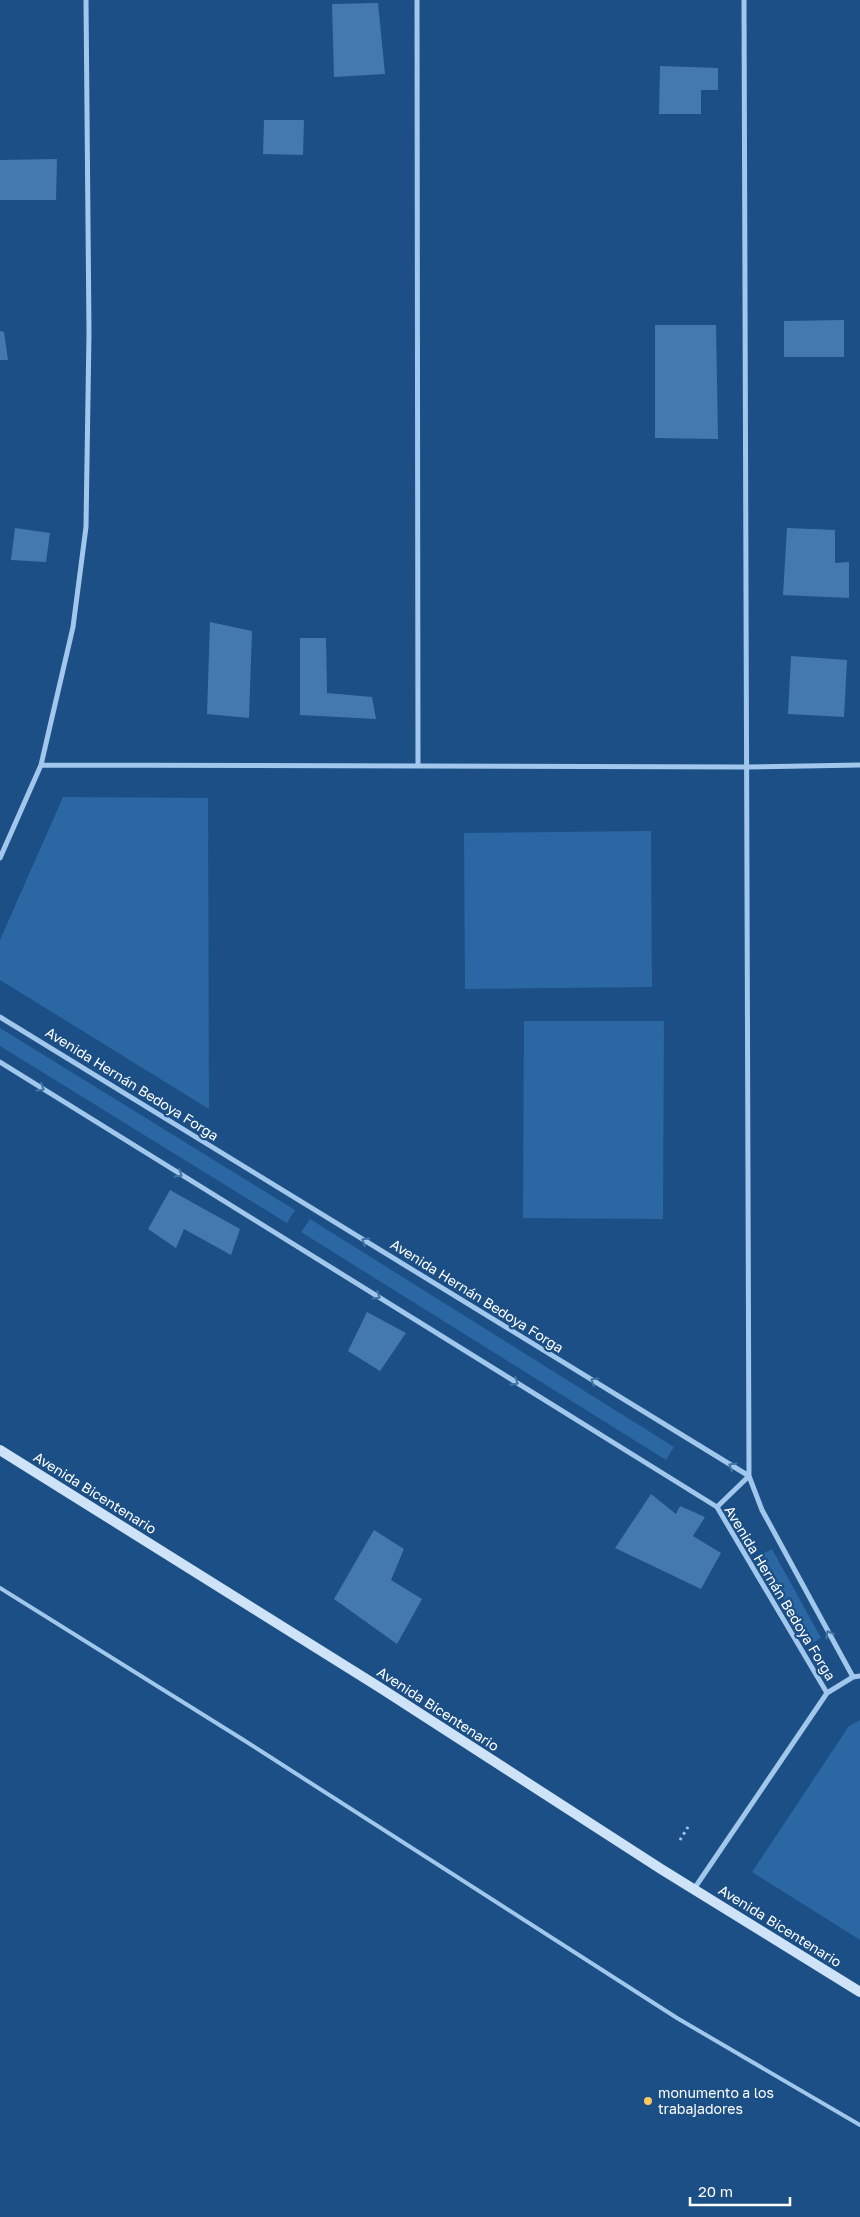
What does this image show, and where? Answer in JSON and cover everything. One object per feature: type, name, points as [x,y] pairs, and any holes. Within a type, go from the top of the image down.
[{"type":"main road","name":"Avenida Bicentenario","points":[[0,1450],[379,1687],[694,1889],[860,1992]]},
{"type":"street","points":[[0,858],[41,764],[73,627],[86,527],[89,333],[86,0]]},
{"type":"street","points":[[417,0],[418,766]]},
{"type":"street","points":[[717,1507],[749,1476],[744,0]]},
{"type":"street","points":[[41,764],[747,767],[860,765]]},
{"type":"street","name":"Avenida Hernán Bedoya Forga","points":[[0,1017],[749,1476],[762,1510],[853,1677]]},
{"type":"street","name":"Avenida Hernán Bedoya Forga","points":[[0,1062],[717,1507],[827,1693]]},
{"type":"street","points":[[694,1889],[827,1693],[853,1677],[860,1676]]},
{"type":"lane","points":[[0,1588],[250,1744],[677,2018],[860,2125]]},
{"type":"path","points":[[680,1840],[688,1827]]},
{"type":"shaded area","points":[[63,797],[208,798],[209,1109],[0,980],[0,940]]},
{"type":"shaded area","points":[[651,831],[652,987],[465,989],[464,833]]},
{"type":"shaded area","points":[[524,1021],[664,1021],[663,1219],[523,1218]]},
{"type":"shaded area","points":[[0,1028],[295,1210],[287,1223],[0,1046]]},
{"type":"shaded area","points":[[310,1219],[674,1447],[666,1460],[301,1232]]},
{"type":"shaded area","points":[[772,1549],[821,1638],[809,1645],[760,1555]]},
{"type":"shaded area","points":[[860,1720],[860,1940],[752,1872],[849,1726]]},
{"type":"building","points":[[378,3],[385,74],[334,77],[332,4]]},
{"type":"building","points":[[660,66],[718,68],[718,90],[701,90],[701,114],[659,114]]},
{"type":"building","points":[[264,120],[304,120],[303,155],[263,154]]},
{"type":"building","points":[[57,159],[56,200],[0,200],[0,160]]},
{"type":"building","points":[[844,320],[844,357],[784,357],[784,321]]},
{"type":"building","points":[[655,325],[716,325],[718,439],[655,438]]},
{"type":"building","points":[[0,331],[4,332],[8,360],[0,360]]},
{"type":"building","points":[[15,528],[50,533],[46,562],[11,560]]},
{"type":"building","points":[[787,528],[835,530],[835,563],[849,562],[849,598],[783,595]]},
{"type":"building","points":[[210,622],[252,631],[249,718],[207,714]]},
{"type":"building","points":[[300,638],[326,638],[327,693],[372,697],[376,719],[300,715]]},
{"type":"building","points":[[791,656],[847,660],[844,717],[788,714]]},
{"type":"building","points":[[170,1190],[240,1229],[231,1255],[184,1229],[176,1248],[148,1229]]},
{"type":"building","points":[[367,1312],[406,1333],[380,1371],[348,1351]]},
{"type":"building","points":[[651,1494],[676,1514],[680,1506],[705,1517],[693,1536],[721,1553],[701,1589],[615,1548]]},
{"type":"building","points":[[374,1530],[404,1549],[391,1580],[422,1599],[397,1644],[334,1599]]},
{"type":"place","name":"monumento a los trabajadores","points":[[648,2101]]}]
